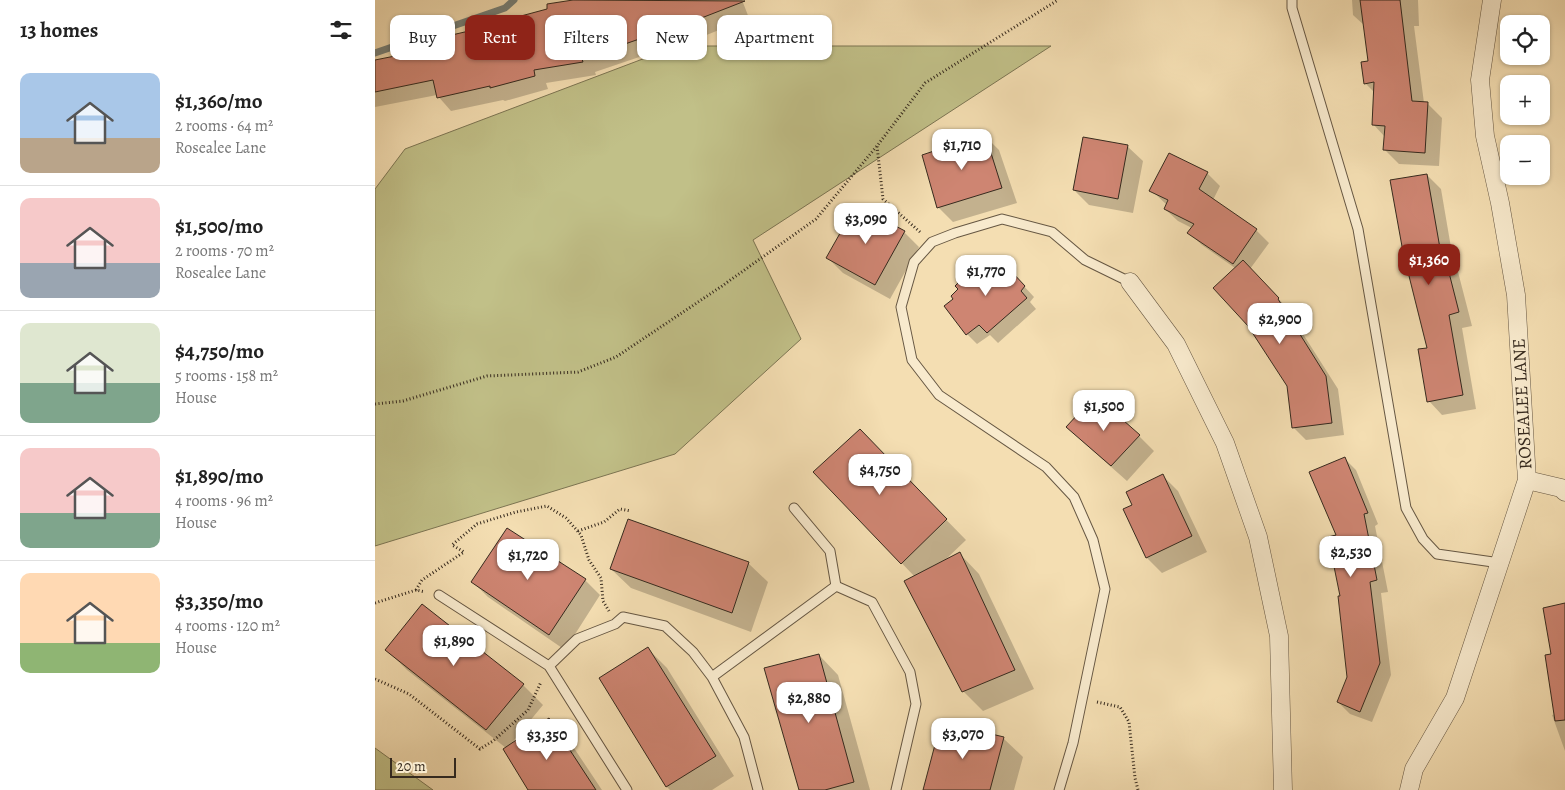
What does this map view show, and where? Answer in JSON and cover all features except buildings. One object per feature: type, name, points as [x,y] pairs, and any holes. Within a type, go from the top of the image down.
[{"type":"street","name":"ROSEALEE LANE","points":[[1409,790],[1414,769],[1455,698],[1527,480],[1516,295],[1500,203],[1485,136],[1481,89],[1492,0]]},
{"type":"street","points":[[1130,282],[1176,344],[1225,444],[1258,537],[1279,636],[1283,790]]},
{"type":"street","points":[[1527,480],[1561,488],[1565,492]]},
{"type":"lane","points":[[1292,0],[1292,8],[1358,230],[1406,508],[1423,540],[1437,554],[1499,562]]},
{"type":"lane","points":[[1059,790],[1083,698],[1105,589],[1093,540],[1074,497],[1046,467],[939,396],[911,360],[901,307],[914,262],[932,242],[1002,219],[1052,232],[1085,260],[1130,282]]},
{"type":"lane","points":[[794,508],[830,551],[836,586]]},
{"type":"lane","points":[[712,677],[836,586]]},
{"type":"lane","points":[[836,586],[872,602],[910,672],[916,704],[895,790]]},
{"type":"lane","points":[[439,594],[549,666],[627,790]]},
{"type":"lane","points":[[549,666],[577,639],[615,624],[623,617],[665,626],[693,652],[712,677],[744,737],[758,790]]},
{"type":"path","points":[[375,404],[403,401],[487,376],[578,372],[616,357],[722,286],[816,219],[877,146],[925,83],[1058,0]]},
{"type":"path","points":[[877,146],[883,199],[932,242]]},
{"type":"path","points":[[416,590],[422,580],[464,552],[452,545],[477,524],[517,512],[547,506],[566,518],[581,535],[589,560],[601,578],[603,601],[615,624]]},
{"type":"path","points":[[578,531],[605,522],[621,509],[631,512]]},
{"type":"path","points":[[375,603],[416,590],[439,594]]},
{"type":"path","points":[[375,679],[409,694],[480,749],[493,741],[529,710],[549,666]]},
{"type":"path","points":[[1083,698],[1120,707],[1129,722],[1138,790]]},
{"type":"shaded area","points":[[707,46],[717,46],[717,60],[832,60],[832,46],[1051,46],[753,240],[801,339],[675,454],[375,546],[375,189],[405,149],[640,60],[707,60]]},
{"type":"shaded area","points":[[375,748],[433,790],[375,790]]},
{"type":"waterway","points":[[375,53],[505,8],[514,0]]}]
